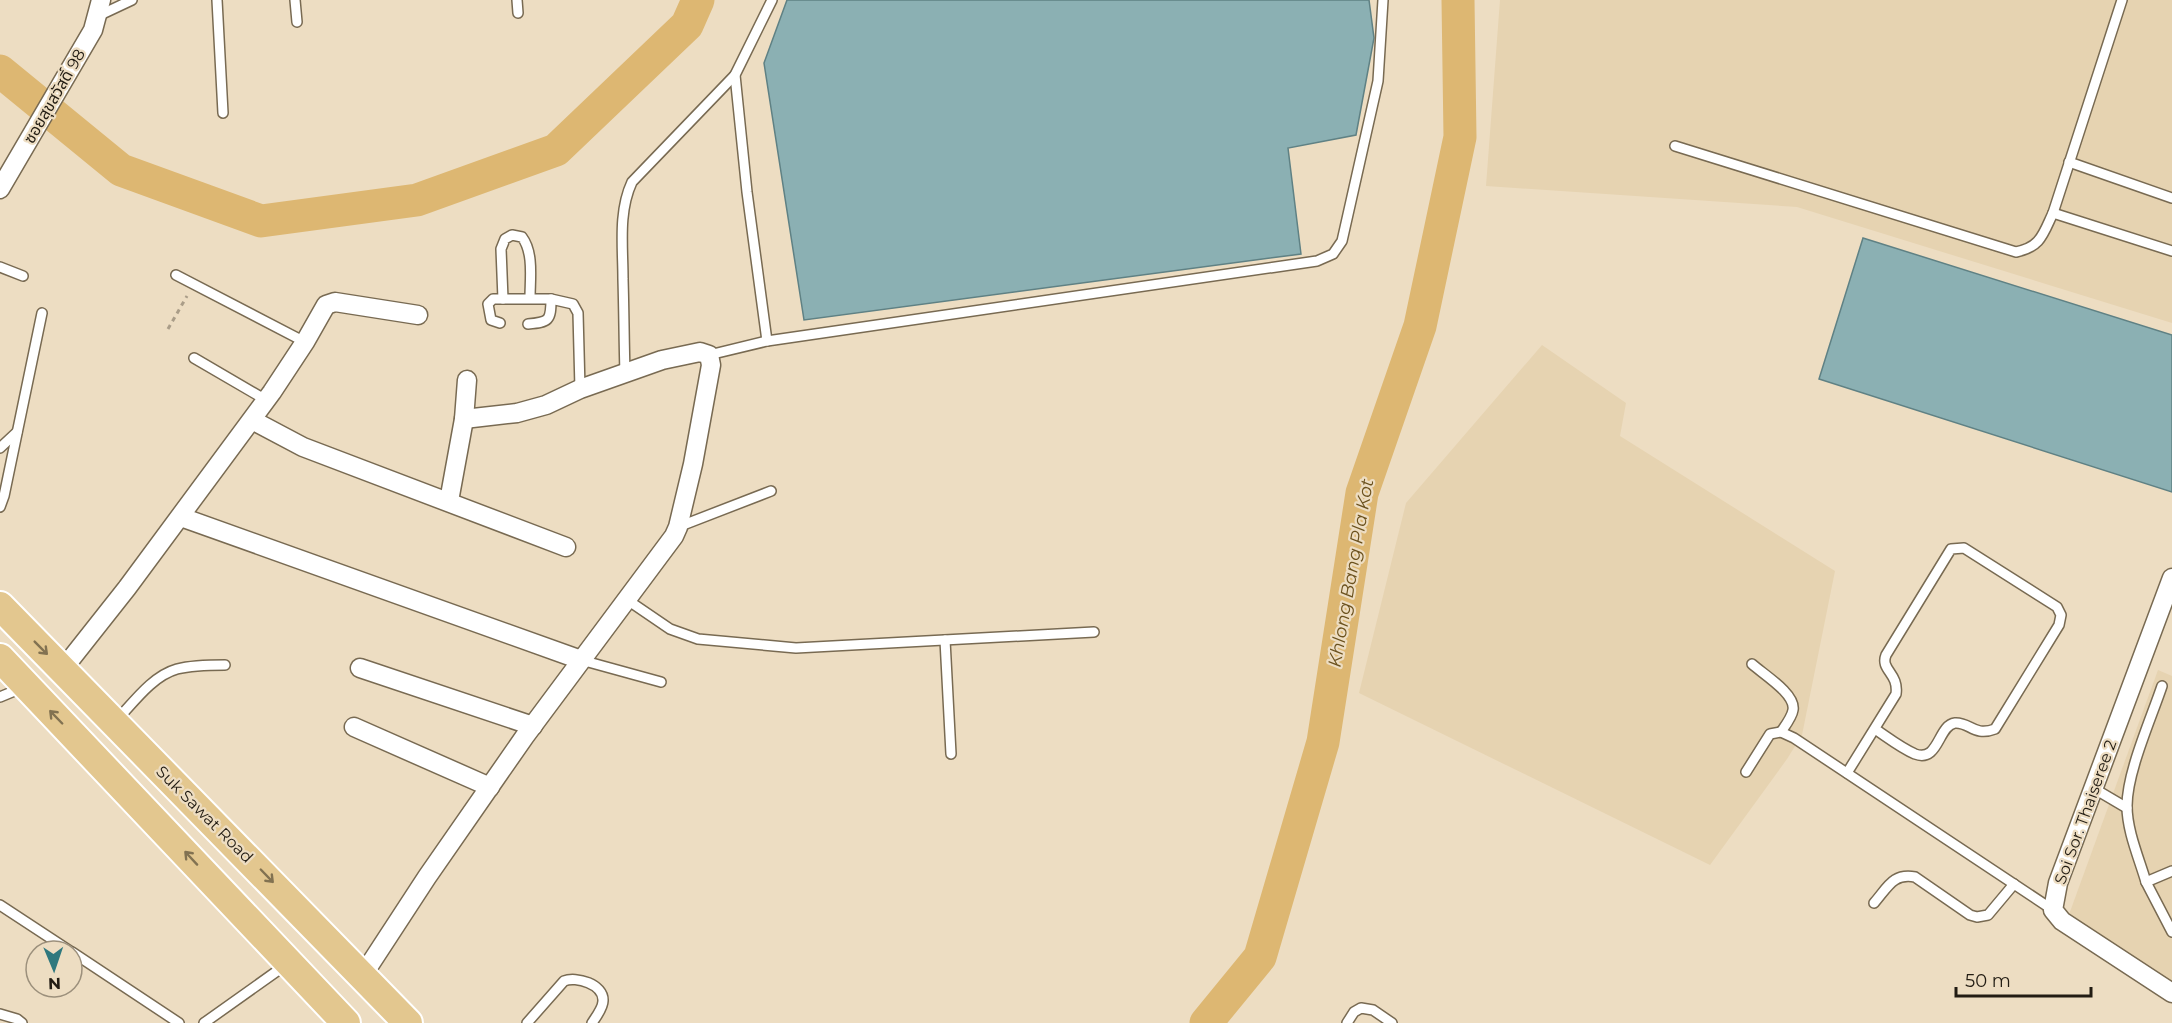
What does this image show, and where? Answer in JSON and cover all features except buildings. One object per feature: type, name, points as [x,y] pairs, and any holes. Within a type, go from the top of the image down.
[{"type":"main road","name":"Suk Sawat Road","points":[[0,606],[408,1023]]},
{"type":"main road","points":[[0,658],[346,1023]]},
{"type":"street","name":"ซอยสุขสวัสดิ์ 98","points":[[0,189],[93,30],[100,8]]},
{"type":"street","points":[[63,669],[181,517],[267,400],[326,305],[335,302],[418,315]]},
{"type":"street","points":[[363,975],[533,726],[667,547],[678,527],[693,464],[711,365],[708,355],[700,352],[683,355],[580,389],[546,405],[517,413],[464,419]]},
{"type":"street","points":[[449,501],[464,419],[467,380]]},
{"type":"street","points":[[252,420],[303,447],[566,547]]},
{"type":"street","points":[[181,517],[581,660]]},
{"type":"street","name":"Soi Sor. Thaiseree 2","points":[[2053,910],[2058,883],[2171,582]]},
{"type":"street","points":[[360,668],[533,726]]},
{"type":"street","points":[[354,727],[490,787]]},
{"type":"street","points":[[2053,910],[2062,921],[2172,993]]},
{"type":"lane","points":[[100,8],[132,0]]},
{"type":"lane","points":[[217,0],[223,113]]},
{"type":"lane","points":[[295,0],[297,22]]},
{"type":"lane","points":[[517,0],[518,13]]},
{"type":"lane","points":[[625,374],[622,240],[624,204],[628,192],[632,182],[735,75],[772,0]]},
{"type":"lane","points":[[708,355],[767,340],[1317,261],[1333,254],[1342,241],[1378,81],[1383,0]]},
{"type":"lane","points":[[1675,146],[2016,252],[2030,249],[2040,240],[2053,213],[2122,0]]},
{"type":"lane","points":[[735,75],[747,192],[767,340]]},
{"type":"lane","points":[[2069,162],[2172,198]]},
{"type":"lane","points":[[2053,213],[2172,251]]},
{"type":"lane","points":[[503,299],[501,249],[505,239],[512,235],[522,237],[530,253],[530,298]]},
{"type":"lane","points":[[0,267],[23,276]]},
{"type":"lane","points":[[176,275],[305,342]]},
{"type":"lane","points":[[500,323],[494,322],[489,317],[488,304],[493,299],[551,299],[573,304],[578,314],[580,389]]},
{"type":"lane","points":[[528,324],[548,319],[551,313],[551,299]]},
{"type":"lane","points":[[0,507],[42,313]]},
{"type":"lane","points":[[194,357],[267,400]]},
{"type":"lane","points":[[0,448],[17,432]]},
{"type":"lane","points":[[678,527],[771,491]]},
{"type":"lane","points":[[1847,773],[1896,694],[1897,684],[1893,675],[1886,668],[1884,660],[1886,655],[1951,549],[1964,549],[2057,607],[2061,615],[2059,624],[1995,729],[1987,732],[1977,731],[1960,723],[1953,723],[1947,728],[1934,750],[1924,754],[1916,754],[1875,729]]},
{"type":"lane","points":[[626,599],[670,629],[698,639],[796,648],[1094,632]]},
{"type":"lane","points":[[945,640],[951,754]]},
{"type":"lane","points":[[581,660],[662,682]]},
{"type":"lane","points":[[1752,664],[1787,693],[1792,700],[1793,711],[1781,732]]},
{"type":"lane","points":[[115,722],[153,683],[174,670],[194,666],[225,665]]},
{"type":"lane","points":[[0,697],[26,686]]},
{"type":"lane","points":[[2162,686],[2128,785],[2127,808],[2131,834],[2146,882],[2172,932]]},
{"type":"lane","points":[[1746,772],[1770,734],[1781,732],[1794,738],[2053,910]]},
{"type":"lane","points":[[2093,788],[2127,808]]},
{"type":"lane","points":[[2146,882],[2172,871]]},
{"type":"lane","points":[[1874,903],[1898,876],[1905,875],[1915,877],[1970,915],[1977,917],[1988,915],[2014,884]]},
{"type":"lane","points":[[0,905],[51,939]]},
{"type":"lane","points":[[84,961],[179,1023]]},
{"type":"lane","points":[[204,1023],[288,962]]},
{"type":"lane","points":[[527,1023],[564,981],[572,978],[587,983],[602,993],[603,1001],[592,1023]]},
{"type":"lane","points":[[1347,1023],[1353,1012],[1361,1008],[1373,1010],[1392,1023]]},
{"type":"lane","points":[[0,1014],[17,1019],[22,1023]]},
{"type":"path","points":[[168,329],[194,285]]},
{"type":"shaded area","points":[[1500,0],[2172,0],[2172,323],[1797,207],[1486,186]]},
{"type":"shaded area","points":[[1542,345],[1626,403],[1620,436],[1835,571],[1802,735],[1710,865],[1359,693],[1406,503]]},
{"type":"shaded area","points":[[2158,670],[2172,676],[2172,988],[2067,920]]},
{"type":"waterway","name":"Khlong Bang Pla Kot","points":[[0,71],[121,170],[261,221],[417,200],[556,150],[687,25],[698,0]]},
{"type":"waterway","name":"Khlong Bang Pla Kot","points":[[1206,1023],[1260,957],[1323,742],[1362,493],[1420,326],[1460,137],[1458,0]]}]
